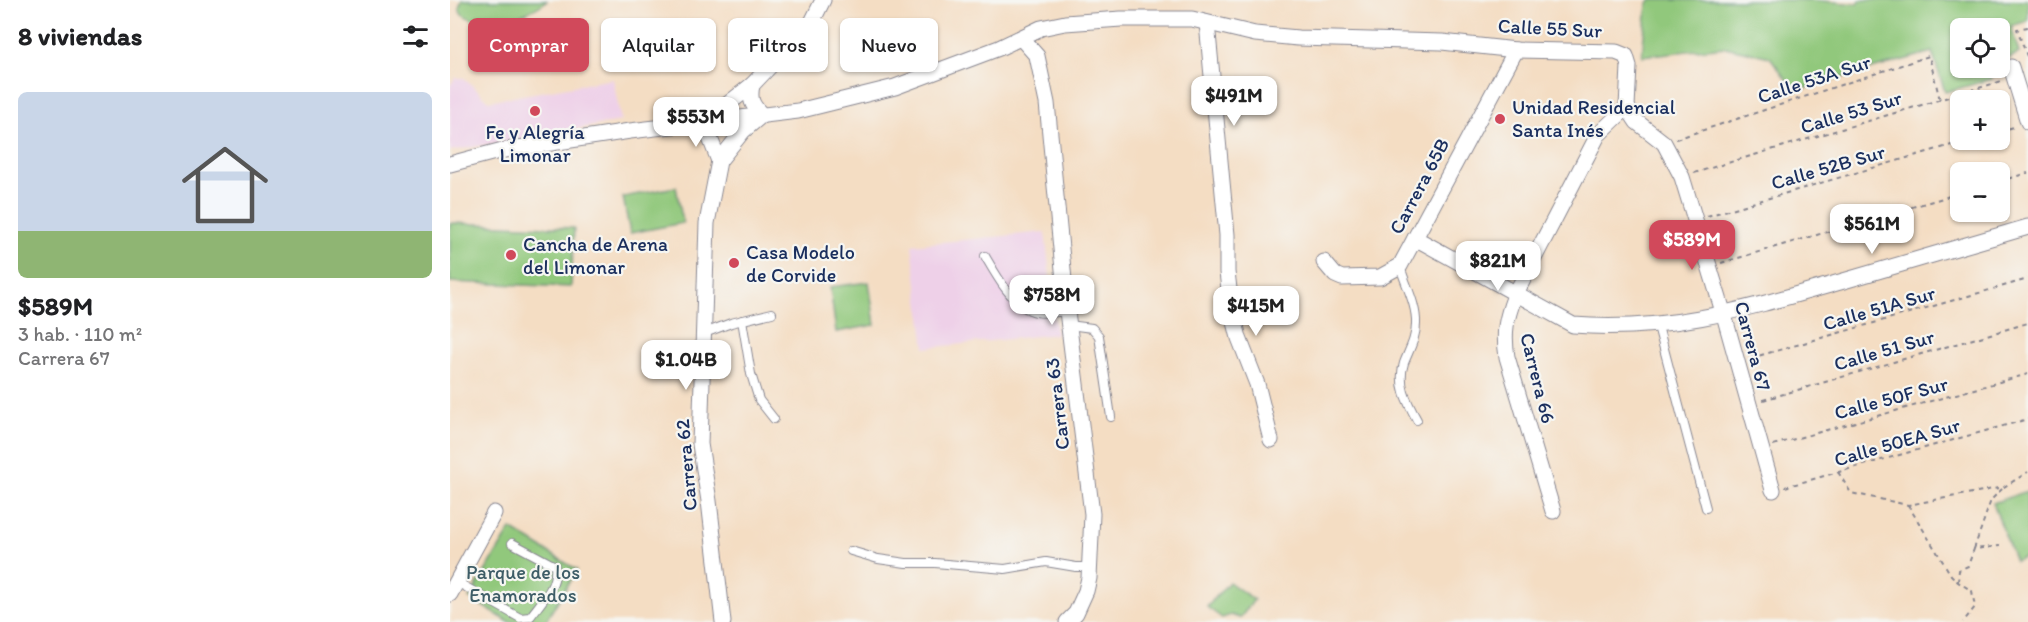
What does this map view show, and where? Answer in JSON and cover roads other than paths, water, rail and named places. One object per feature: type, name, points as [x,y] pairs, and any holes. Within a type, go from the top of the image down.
[{"type":"street","points":[[719,161],[704,123],[752,86],[812,22],[823,0]]},
{"type":"street","name":"Calle 55 Sur","points":[[450,164],[511,149],[630,131],[798,111],[895,87],[1041,28],[1065,22],[1157,18],[1192,19],[1255,34],[1298,38],[1442,42],[1516,50],[1616,52],[1626,56],[1629,66],[1627,107]]},
{"type":"street","points":[[1207,22],[1227,235],[1227,272],[1232,306],[1239,338],[1257,384],[1271,440]]},
{"type":"street","name":"Carrera 63","points":[[1021,38],[1037,56],[1041,66],[1092,514],[1086,591],[1076,613],[1067,622]]},
{"type":"street","name":"Carrera 65B","points":[[1324,261],[1335,275],[1342,278],[1380,277],[1400,266],[1516,50]]},
{"type":"street","points":[[2013,72],[2023,123]]},
{"type":"street","points":[[752,86],[750,97],[752,105],[762,115]]},
{"type":"street","name":"Carrera 67","points":[[1627,107],[1636,122],[1664,143],[1682,177],[1724,315],[1773,490]]},
{"type":"street","name":"Carrera 66","points":[[1553,511],[1507,357],[1504,336],[1507,315],[1515,295],[1598,135],[1627,107]]},
{"type":"street","name":"Carrera 62","points":[[723,622],[700,444],[707,223],[719,161],[743,131],[762,115]]},
{"type":"street","points":[[1415,238],[1573,325],[1658,326],[1724,315],[2028,227]]},
{"type":"street","points":[[454,588],[494,513]]},
{"type":"lane","points":[[985,256],[1001,282],[1018,302],[1029,310],[1068,318],[1092,328],[1100,336],[1111,417]]},
{"type":"lane","points":[[1400,266],[1417,320],[1414,340],[1401,376],[1402,388],[1417,420]]},
{"type":"lane","points":[[702,334],[742,320],[772,313]]},
{"type":"lane","points":[[742,320],[759,400],[774,419]]},
{"type":"lane","points":[[1658,326],[1706,508]]},
{"type":"lane","points":[[454,588],[520,618],[530,617],[554,583],[555,566],[512,543]]},
{"type":"lane","points":[[851,551],[878,559],[906,563],[1005,569],[1046,561],[1089,567]]},
{"type":"place","name":"Fe y Alegría Limonar","points":[[535,111]]},
{"type":"place","name":"Unidad Residencial Santa Inés","points":[[1500,119]]},
{"type":"place","name":"Cancha de Arena del Limonar","points":[[511,255]]},
{"type":"place","name":"Casa Modelo de Corvide","points":[[734,263]]},
{"type":"park label","name":"Parque de los Enamorados","points":[[523,584]]}]
